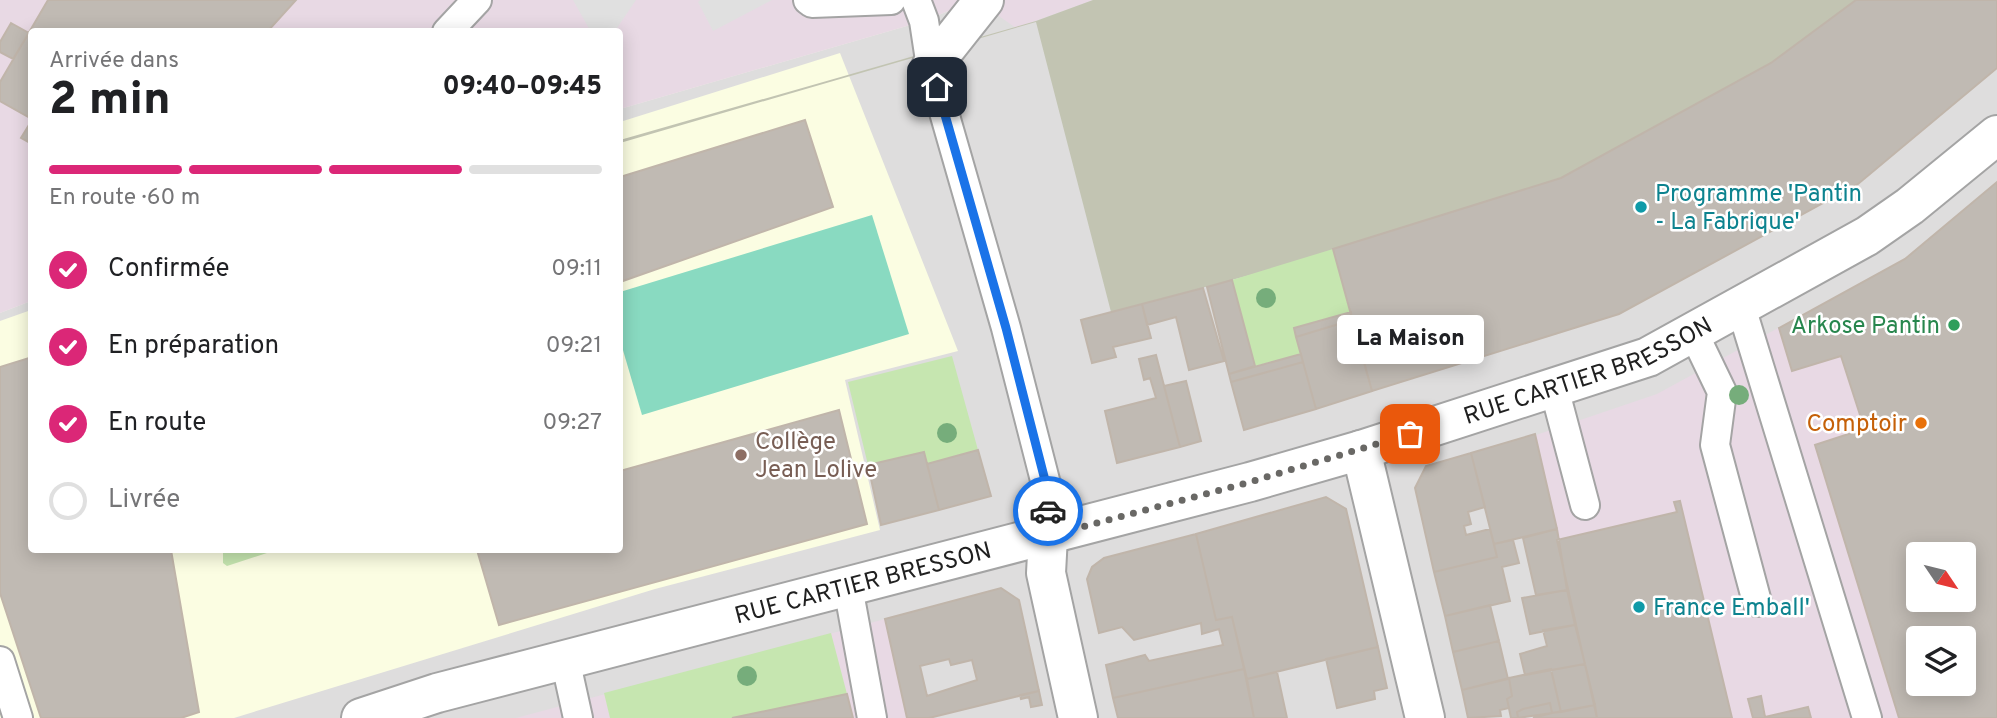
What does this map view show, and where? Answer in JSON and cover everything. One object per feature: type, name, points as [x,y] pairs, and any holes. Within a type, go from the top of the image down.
[{"type":"street","points":[[931,67],[984,0]]},
{"type":"street","name":"RUE CARTIER BRESSON","points":[[361,718],[437,693],[1048,536],[1361,450],[1648,357],[1694,334],[1867,236],[1910,206],[1997,135]]},
{"type":"street","points":[[1361,450],[1425,718]]},
{"type":"street","points":[[1048,536],[1046,573],[1078,718]]},
{"type":"lane","points":[[451,28],[477,0]]},
{"type":"lane","points":[[808,0],[812,3],[891,0]]},
{"type":"lane","points":[[916,0],[924,21],[931,67],[1006,328],[1048,492],[1048,536]]},
{"type":"lane","points":[[1741,307],[1867,718]]},
{"type":"lane","points":[[1694,334],[1722,392],[1715,446],[1757,602]]},
{"type":"lane","points":[[1554,388],[1585,505]]},
{"type":"lane","points":[[848,587],[872,718]]},
{"type":"lane","points":[[565,660],[578,718]]},
{"type":"lane","points":[[0,661],[18,718]]},
{"type":"shaded area","points":[[0,0],[975,0],[924,21],[623,108],[623,28],[28,28],[28,302],[0,313]]},
{"type":"shaded area","points":[[573,0],[636,0],[617,28],[589,28]]},
{"type":"shaded area","points":[[772,0],[713,31],[698,2]]},
{"type":"shaded area","points":[[975,0],[1997,0],[1997,718],[0,718],[0,313],[28,302],[28,553],[623,553],[623,108],[924,21]]},
{"type":"shaded area","points":[[976,0],[1093,0],[1016,28]]},
{"type":"shaded area","points":[[1093,0],[1856,0],[1771,63],[1561,178],[1277,268],[1111,312],[1036,22],[623,142],[623,139],[1036,21]]},
{"type":"shaded area","name":"Collège Jean Lolive","points":[[840,53],[958,351],[845,380],[880,530],[655,589],[234,718],[0,718],[0,321],[28,311],[28,553],[623,553],[623,121]]},
{"type":"shaded area","points":[[1905,259],[1962,542],[1906,542],[1906,612],[1976,612],[1997,718],[1600,718],[1536,435],[1657,394]]},
{"type":"shaded area","points":[[885,619],[906,718],[516,718]]},
{"type":"green space","points":[[872,215],[909,334],[642,415],[623,350],[623,291]]},
{"type":"green space","points":[[1333,249],[1351,312],[1294,328],[1301,354],[1255,366],[1232,280]]},
{"type":"green space","points":[[952,356],[978,450],[927,464],[924,452],[868,465],[848,382]]},
{"type":"green space","points":[[223,553],[267,553],[227,566],[223,563]]},
{"type":"green space","points":[[831,633],[847,694],[732,718],[610,718],[604,693]]},
{"type":"building","points":[[48,0],[296,0],[271,28],[32,28]]},
{"type":"building","name":"Programme 'Pantin - La Fabrique'","points":[[1856,0],[1997,0],[1997,68],[1858,184],[1619,314],[1372,391],[1333,249],[1561,178],[1771,63]]},
{"type":"building","points":[[11,23],[28,32],[13,59],[0,52],[0,42]]},
{"type":"building","points":[[28,34],[28,117],[0,101],[0,82]]},
{"type":"building","points":[[805,120],[833,207],[623,281],[623,176]]},
{"type":"building","points":[[28,127],[28,142],[21,138]]},
{"type":"building","points":[[1997,182],[1997,718],[1899,718],[1815,445],[1864,429],[1861,418],[1841,356],[1792,371],[1779,328],[1905,259]]},
{"type":"building","points":[[1232,280],[1255,366],[1229,374],[1207,287]]},
{"type":"building","points":[[1203,288],[1224,361],[1189,370],[1176,317],[1147,325],[1142,304]]},
{"type":"building","points":[[1142,304],[1151,338],[1113,347],[1116,357],[1092,363],[1081,320]]},
{"type":"building","points":[[1351,312],[1352,320],[1296,337],[1294,328]]},
{"type":"building","points":[[1352,320],[1372,391],[1316,409],[1296,337]]},
{"type":"building","points":[[1301,354],[1303,362],[1231,382],[1229,374]]},
{"type":"building","points":[[1156,355],[1180,447],[1117,463],[1105,411],[1156,398],[1150,378],[1144,380],[1139,359]]},
{"type":"building","points":[[28,358],[28,553],[172,553],[199,712],[181,718],[41,718],[0,593],[0,367]]},
{"type":"building","points":[[1303,362],[1316,409],[1244,430],[1231,382]]},
{"type":"building","points":[[1186,381],[1201,441],[1180,447],[1164,386]]},
{"type":"building","points":[[839,410],[867,524],[499,625],[478,553],[623,553],[623,470]]},
{"type":"building","points":[[1535,434],[1557,529],[1494,544],[1471,453]]},
{"type":"building","points":[[978,450],[991,496],[939,510],[927,464]]},
{"type":"building","points":[[924,452],[939,510],[881,525],[868,465]]},
{"type":"building","points":[[1471,453],[1485,507],[1468,512],[1471,524],[1464,526],[1466,535],[1490,529],[1497,557],[1434,572],[1415,488],[1426,466]]},
{"type":"building","points":[[1326,497],[1346,509],[1378,647],[1247,679],[1232,617],[1216,620],[1196,534]]},
{"type":"building","name":"France Emball'","points":[[1680,501],[1732,718],[1597,718],[1557,540],[1677,512],[1674,502]]},
{"type":"building","points":[[1557,529],[1567,590],[1536,595],[1523,538]]},
{"type":"building","points":[[1196,534],[1216,620],[1232,617],[1244,669],[1113,698],[1106,665],[1145,655],[1149,661],[1223,645],[1219,629],[1202,634],[1201,623],[1134,640],[1122,627],[1099,633],[1087,579],[1092,567],[1104,558]]},
{"type":"building","points":[[1513,540],[1519,563],[1502,567],[1510,601],[1445,616],[1434,572],[1497,557],[1494,544]]},
{"type":"building","points":[[1001,588],[1019,600],[1039,691],[929,718],[907,718],[885,619]],"holes":[[[949,659],[951,665],[972,660],[977,680],[927,696],[920,666]]]},
{"type":"building","points":[[1567,590],[1575,625],[1530,634],[1522,598]]},
{"type":"building","points":[[1490,605],[1499,641],[1453,652],[1445,616]]},
{"type":"building","points":[[1575,625],[1585,664],[1525,675],[1520,654],[1547,646],[1543,630]]},
{"type":"building","points":[[1499,641],[1508,679],[1462,690],[1453,652]]},
{"type":"building","points":[[1378,647],[1387,688],[1374,691],[1375,699],[1337,708],[1326,659]]},
{"type":"building","points":[[1585,664],[1595,705],[1561,712],[1551,670]]},
{"type":"building","points":[[1244,669],[1254,718],[1118,718],[1113,698]]},
{"type":"building","points":[[1551,669],[1561,712],[1552,713],[1550,703],[1523,709],[1517,712],[1518,718],[1511,718],[1507,699],[1512,696],[1509,678]]},
{"type":"building","points":[[1277,672],[1287,718],[1254,718],[1247,679]]},
{"type":"building","points":[[1509,678],[1512,696],[1507,699],[1509,708],[1500,710],[1501,716],[1468,718],[1462,690]]},
{"type":"building","points":[[1039,691],[1042,705],[1031,707],[1029,697],[1021,699],[1020,695]]},
{"type":"building","points":[[847,694],[853,718],[732,718]]},
{"type":"building","points":[[1761,696],[1765,717],[1808,707],[1811,718],[1753,718],[1748,699]]},
{"type":"building","points":[[1550,703],[1552,713],[1518,718],[1517,712],[1523,709]]},
{"type":"building","points":[[1595,705],[1597,718],[1533,718],[1552,713]]},
{"type":"way so far","points":[[1048,511],[1048,536],[1250,482],[1410,434]]},
{"type":"place","name":"Programme 'Pantin - La Fabrique'","points":[[1641,207]]},
{"type":"place","name":"Arkose Pantin","points":[[1954,325]]},
{"type":"place","name":"Comptoir","points":[[1921,423]]},
{"type":"place","name":"La Maison","points":[[1410,434]]},
{"type":"place","name":"Collège Jean Lolive","points":[[741,455]]},
{"type":"place","name":"France Emball'","points":[[1639,607]]},
{"type":"route","points":[[937,87],[1006,328],[1048,492],[1048,511]]}]
